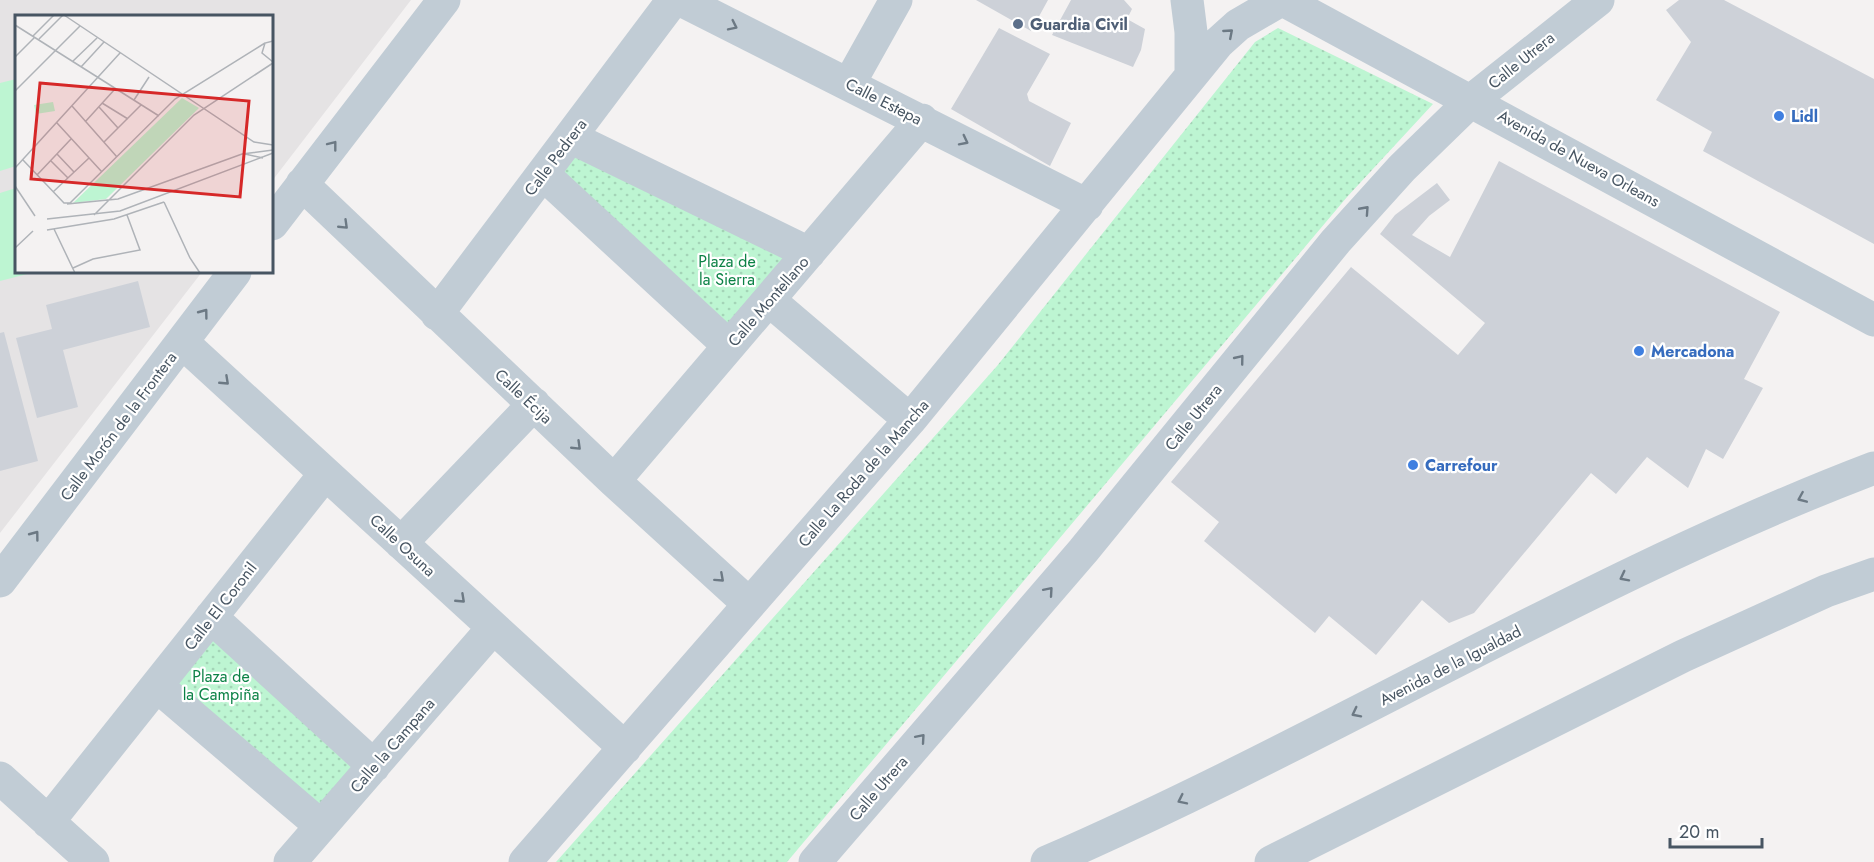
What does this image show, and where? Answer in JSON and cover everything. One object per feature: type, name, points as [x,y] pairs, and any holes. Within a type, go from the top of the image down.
[{"type":"street","points":[[273,223],[444,0]]},
{"type":"street","name":"Calle Pedrera","points":[[437,314],[673,0]]},
{"type":"street","name":"Calle Estepa","points":[[681,0],[1087,205]]},
{"type":"street","points":[[849,84],[896,0]]},
{"type":"street","points":[[1187,0],[1191,32],[1191,76]]},
{"type":"street","name":"Calle La Roda de la Mancha","points":[[525,862],[910,420],[1218,43],[1238,26],[1282,0]]},
{"type":"street","name":"Avenida de Nueva Orleans","points":[[1282,0],[1472,100],[1874,320]]},
{"type":"street","name":"Calle Utrera","points":[[815,862],[1083,550],[1336,241],[1402,168],[1472,100],[1598,0]]},
{"type":"street","name":"Calle Montellano","points":[[614,481],[922,120]]},
{"type":"street","points":[[570,137],[809,253]]},
{"type":"street","points":[[543,174],[729,346]]},
{"type":"street","name":"Calle Écija","points":[[302,184],[614,481],[749,604]]},
{"type":"street","name":"Calle Morón de la Frontera","points":[[0,581],[235,273]]},
{"type":"street","points":[[769,300],[910,420]]},
{"type":"street","name":"Calle Osuna","points":[[182,342],[625,748]]},
{"type":"street","points":[[401,543],[534,404]]},
{"type":"street","name":"Calle El Coronil","points":[[48,822],[325,474]]},
{"type":"street","name":"Avenida de la Igualdad","points":[[1047,862],[1236,773],[1644,567],[1868,474]]},
{"type":"street","points":[[1271,862],[1683,656],[1805,600],[1874,573]]},
{"type":"street","points":[[211,617],[374,766]]},
{"type":"street","name":"Calle la Campana","points":[[290,862],[493,628]]},
{"type":"street","points":[[156,686],[321,826]]},
{"type":"street","points":[[0,778],[93,862]]},
{"type":"shaded area","points":[[0,0],[411,0],[273,180],[273,15],[15,15],[15,273],[201,273],[0,533]]},
{"type":"green space","points":[[1278,28],[1433,104],[1347,197],[787,862],[556,862],[997,366],[1255,42]]},
{"type":"green space","points":[[15,79],[15,166],[0,171],[0,83]]},
{"type":"green space","name":"Plaza de la Sierra","points":[[575,149],[797,256],[729,334],[558,171]]},
{"type":"green space","points":[[15,188],[15,273],[31,273],[0,281],[0,193]]},
{"type":"green space","name":"Plaza de la Campiña","points":[[211,632],[360,767],[320,813],[170,684]]},
{"type":"building","points":[[976,0],[1048,0],[1031,31]]},
{"type":"building","points":[[1071,0],[1124,0],[1132,9],[1127,19],[1145,29],[1141,50],[1133,67],[1052,35]]},
{"type":"building","name":"Lidl","points":[[1679,0],[1724,0],[1874,79],[1874,244],[1703,151],[1712,132],[1656,100],[1691,42],[1666,10]]},
{"type":"building","points":[[999,28],[1050,54],[1027,94],[1029,101],[1071,123],[1050,166],[951,109]]},
{"type":"building","name":"Carrefour","points":[[1499,161],[1780,312],[1744,379],[1763,388],[1723,459],[1706,449],[1688,488],[1647,457],[1616,494],[1591,473],[1474,613],[1449,623],[1422,600],[1376,655],[1329,616],[1315,633],[1204,541],[1219,522],[1171,482],[1351,267],[1458,355],[1485,323],[1380,234],[1395,215],[1437,183],[1450,200],[1429,216],[1412,235],[1450,257]]},
{"type":"building","points":[[138,281],[150,327],[63,350],[78,407],[37,418],[16,338],[52,329],[46,305]]},
{"type":"building","points":[[4,332],[38,461],[0,471],[0,333]]},
{"type":"place","name":"Guardia Civil","points":[[1018,24]]},
{"type":"place","name":"Lidl","points":[[1779,116]]},
{"type":"place","name":"Mercadona","points":[[1639,351]]},
{"type":"place","name":"Carrefour","points":[[1413,465]]}]
